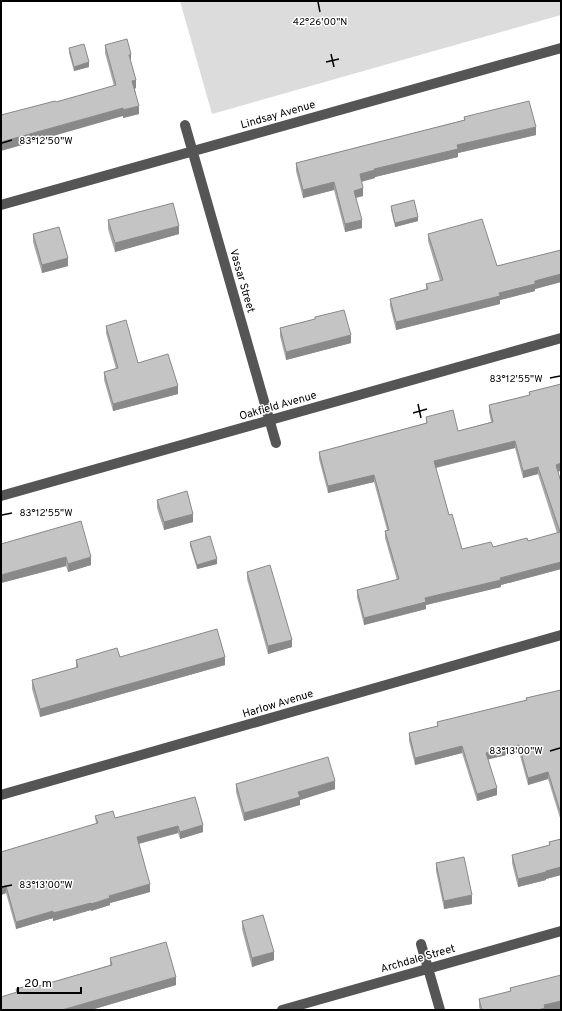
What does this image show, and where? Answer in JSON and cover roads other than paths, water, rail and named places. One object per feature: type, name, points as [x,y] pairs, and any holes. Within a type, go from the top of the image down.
[{"type":"street","name":"Lindsay Avenue","points":[[1,205],[561,48]]},
{"type":"street","name":"Vassar Street","points":[[185,125],[276,443]]},
{"type":"street","name":"Oakfield Avenue","points":[[1,496],[561,338]]},
{"type":"street","name":"Harlow Avenue","points":[[1,795],[561,635]]},
{"type":"street","name":"Archdale Street","points":[[282,1010],[561,931]]},
{"type":"street","points":[[421,944],[440,1010]]}]
